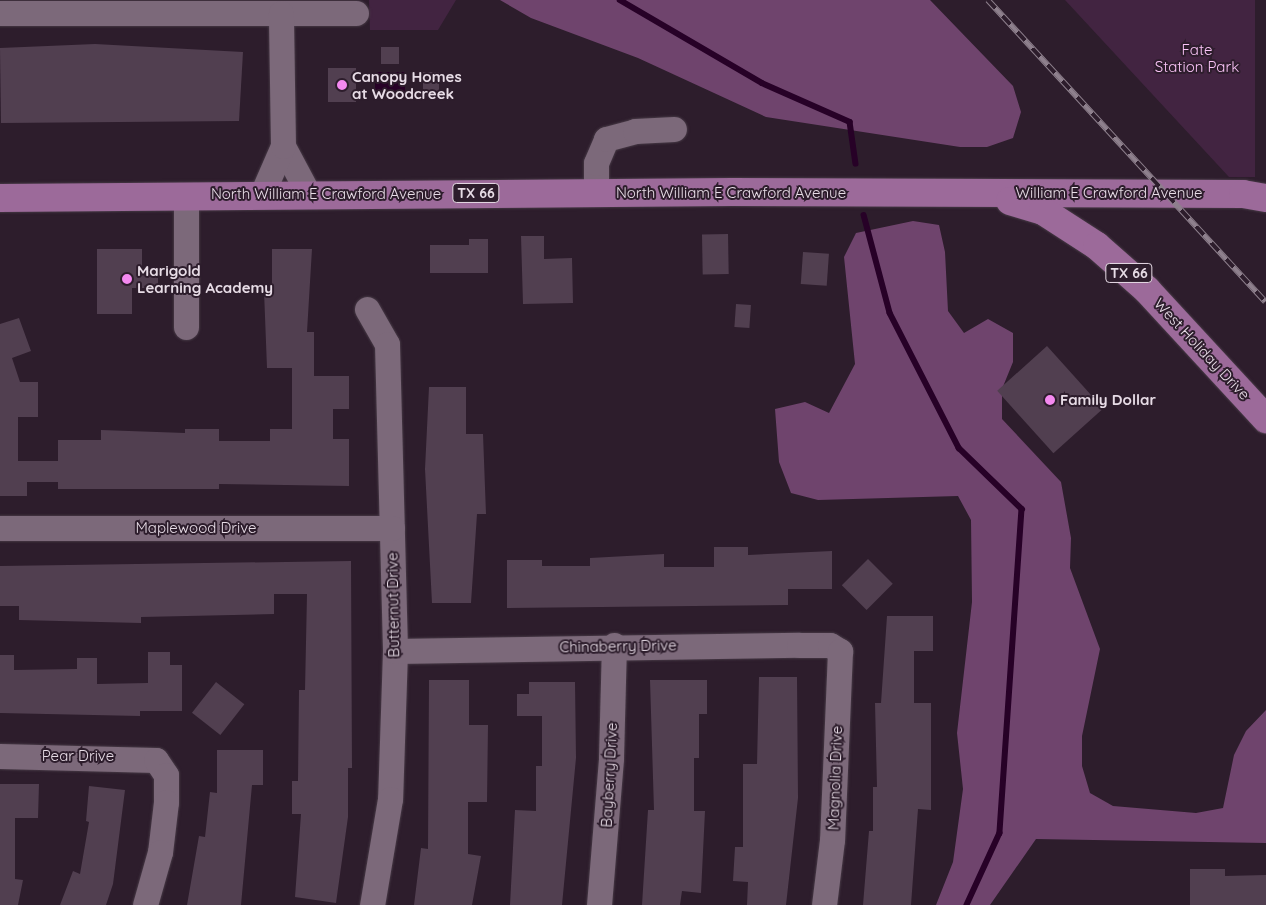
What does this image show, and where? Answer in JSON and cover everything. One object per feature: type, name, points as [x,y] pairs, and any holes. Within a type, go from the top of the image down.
[{"type":"main road","name":"North William E Crawford Avenue","points":[[0,198],[308,193],[952,192]]},
{"type":"main road","name":"William E Crawford Avenue","points":[[952,192],[1243,194],[1266,198]]},
{"type":"main road","name":"West Holiday Drive","points":[[952,192],[1011,201],[1068,224],[1147,290],[1266,418]]},
{"type":"street","points":[[0,13],[356,13]]},
{"type":"street","points":[[262,194],[283,146],[281,13]]},
{"type":"street","points":[[596,193],[596,163],[606,140],[635,131],[674,129]]},
{"type":"street","points":[[283,146],[308,193]]},
{"type":"street","points":[[186,195],[186,327]]},
{"type":"street","name":"Butternut Drive","points":[[367,309],[387,344],[395,651],[390,798],[372,905]]},
{"type":"street","name":"Maplewood Drive","points":[[0,528],[392,528]]},
{"type":"street","name":"Chinaberry Drive","points":[[395,651],[614,645],[807,645],[840,651]]},
{"type":"street","name":"Bayberry Drive","points":[[599,905],[611,758],[614,645]]},
{"type":"street","name":"Magnolia Drive","points":[[824,905],[832,840],[840,651]]},
{"type":"street","name":"Pear Drive","points":[[0,756],[156,760],[166,775],[166,802],[160,852],[145,905]]},
{"type":"green space","points":[[369,0],[456,0],[438,30],[370,30]]},
{"type":"green space","name":"Fate Station Park","points":[[1065,0],[1255,0],[1255,177],[1229,177]]},
{"type":"shaded area","points":[[500,0],[930,0],[1013,86],[1021,112],[1013,138],[987,147],[960,147],[766,117],[638,58],[531,18]]},
{"type":"shaded area","points":[[375,72],[405,72],[405,96],[375,96]]},
{"type":"shaded area","points":[[913,221],[939,225],[945,252],[948,311],[964,333],[988,319],[1013,333],[1013,362],[1002,389],[1002,419],[1061,482],[1071,538],[1070,568],[1100,649],[1082,736],[1082,766],[1090,793],[1113,806],[1196,813],[1223,808],[1234,755],[1246,731],[1266,710],[1266,843],[1036,839],[990,905],[936,905],[953,862],[963,789],[957,733],[972,602],[971,520],[958,496],[818,500],[791,493],[779,462],[775,409],[805,402],[829,413],[855,364],[844,257],[856,233]]},
{"type":"building","points":[[95,44],[243,52],[239,121],[1,123],[0,48]]},
{"type":"building","points":[[381,47],[399,47],[399,64],[381,64]]},
{"type":"building","name":"Canopy Homes at Woodcreek","points":[[328,68],[356,68],[356,102],[328,102]]},
{"type":"building","points":[[423,72],[439,72],[439,96],[423,96]]},
{"type":"building","points":[[702,234],[728,234],[729,274],[703,274]]},
{"type":"building","points":[[521,236],[544,236],[544,259],[572,258],[573,303],[523,304]]},
{"type":"building","points":[[469,239],[488,239],[488,273],[430,273],[430,245],[469,245]]},
{"type":"building","name":"Marigold Learning Academy","points":[[97,249],[142,249],[142,269],[158,269],[158,288],[132,288],[132,314],[97,314]]},
{"type":"building","points":[[272,249],[312,249],[307,332],[314,332],[314,376],[349,376],[349,409],[333,409],[333,439],[349,439],[349,486],[219,484],[219,489],[58,489],[58,482],[27,482],[27,496],[0,496],[0,324],[19,318],[31,351],[12,358],[20,382],[38,382],[38,417],[18,417],[18,461],[58,461],[58,440],[101,440],[101,430],[185,433],[185,429],[219,429],[219,441],[270,441],[270,429],[292,429],[292,368],[267,368],[264,291],[272,291]]},
{"type":"building","points":[[803,252],[829,254],[827,286],[801,284]]},
{"type":"building","points":[[736,304],[751,305],[749,328],[734,327]]},
{"type":"building","name":"Family Dollar","points":[[1047,346],[1103,408],[1053,453],[997,391]]},
{"type":"building","points":[[429,387],[466,387],[466,434],[483,434],[486,514],[477,514],[471,603],[432,603],[425,469]]},
{"type":"building","points":[[714,547],[748,547],[748,555],[832,551],[832,589],[788,589],[788,605],[507,608],[507,560],[542,560],[542,566],[590,566],[590,558],[664,554],[664,567],[714,567]]},
{"type":"building","points":[[868,559],[893,584],[867,610],[842,585]]},
{"type":"building","points":[[351,561],[352,768],[348,768],[348,817],[336,903],[295,897],[301,814],[292,814],[292,781],[298,781],[299,690],[305,690],[307,594],[274,594],[274,614],[141,617],[141,623],[19,620],[19,606],[0,606],[0,566]]},
{"type":"building","points":[[887,616],[933,616],[933,651],[914,651],[914,703],[931,703],[931,810],[918,809],[911,905],[863,905],[869,831],[873,831],[873,787],[877,787],[875,703],[881,703]]},
{"type":"building","points":[[148,652],[170,652],[170,665],[182,665],[182,711],[140,711],[140,716],[0,713],[0,655],[14,655],[14,670],[77,669],[77,658],[97,658],[97,684],[148,683]]},
{"type":"building","points":[[759,677],[797,677],[798,798],[786,905],[747,905],[748,882],[733,881],[735,847],[743,847],[743,764],[757,764]]},
{"type":"building","points":[[429,680],[469,680],[469,725],[488,725],[487,802],[468,802],[468,854],[481,856],[472,905],[414,905],[421,848],[428,849]]},
{"type":"building","points":[[650,680],[707,680],[707,714],[699,714],[699,758],[694,758],[694,811],[705,811],[701,893],[682,891],[680,905],[642,905],[648,810],[654,810]]},
{"type":"building","points":[[216,682],[244,704],[220,735],[192,713]]},
{"type":"building","points":[[529,682],[575,682],[576,758],[562,905],[510,905],[515,810],[536,811],[536,766],[542,766],[542,716],[517,716],[517,694],[529,694]]},
{"type":"building","points":[[217,750],[263,750],[263,785],[252,785],[241,905],[187,905],[199,836],[205,837],[210,792],[217,793]]},
{"type":"building","points":[[0,784],[39,784],[38,818],[15,818],[15,879],[23,880],[18,905],[0,905]]},
{"type":"building","points":[[89,786],[125,790],[113,884],[106,905],[60,905],[73,871],[80,874],[89,822],[86,821]]},
{"type":"building","points":[[1190,869],[1225,869],[1225,876],[1266,875],[1266,905],[1190,905]]},
{"type":"waterway","points":[[620,0],[762,83],[850,122],[856,164]]},
{"type":"waterway","points":[[864,215],[890,313],[959,448],[1022,509],[1000,833],[967,905]]},
{"type":"railway","points":[[988,0],[1266,302]]},
{"type":"place","name":"Canopy Homes at Woodcreek","points":[[342,85]]},
{"type":"place","name":"Marigold Learning Academy","points":[[127,279]]},
{"type":"place","name":"Family Dollar","points":[[1050,400]]}]
